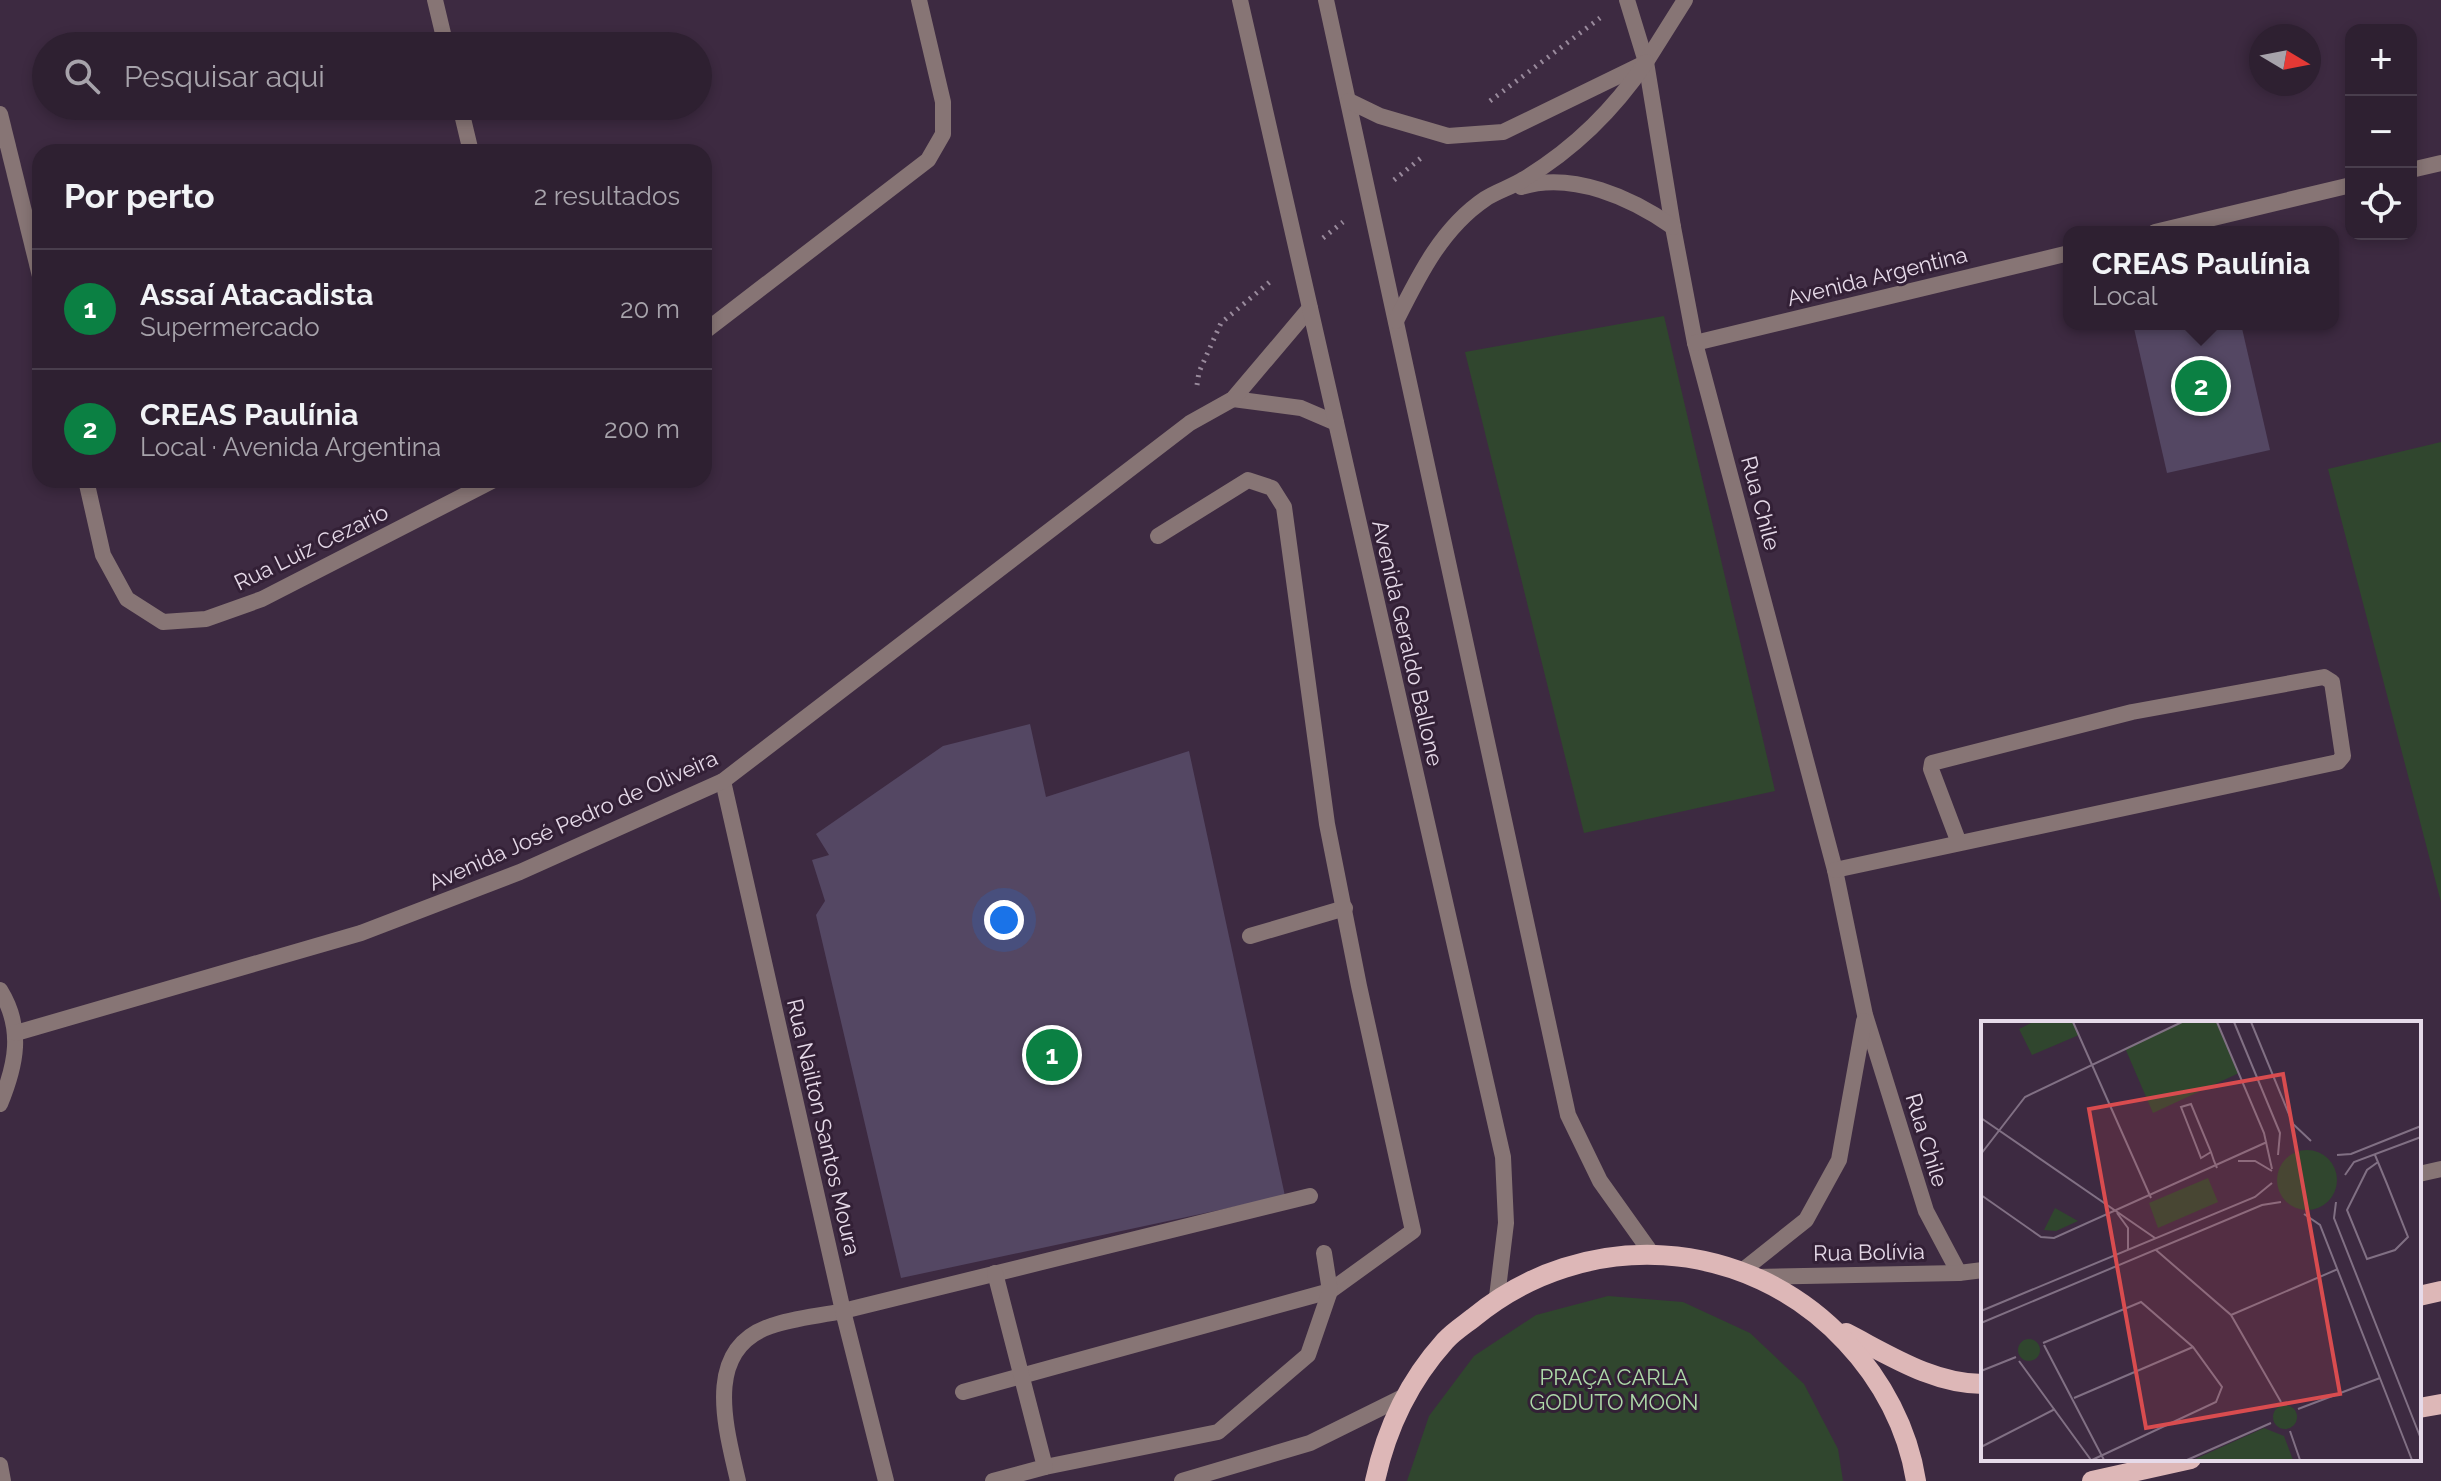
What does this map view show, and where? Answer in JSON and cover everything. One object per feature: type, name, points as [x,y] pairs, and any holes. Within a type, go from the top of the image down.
[{"type":"main road","points":[[1363,1481],[1382,1450],[1405,1396],[1445,1341],[1497,1297],[1546,1273],[1598,1258],[1652,1254],[1698,1259],[1749,1274],[1796,1298],[1832,1326],[1862,1358],[1886,1395],[1904,1435],[1916,1481]]},
{"type":"main road","points":[[2421,1296],[2441,1291]]},
{"type":"main road","points":[[1832,1326],[1930,1375],[1967,1384],[1981,1384]]},
{"type":"main road","points":[[2421,1408],[2441,1404]]},
{"type":"main road","points":[[1375,1481],[1382,1450]]},
{"type":"main road","points":[[2092,1481],[2182,1461]]},
{"type":"street","points":[[435,0],[443,32]]},
{"type":"street","points":[[712,326],[928,160],[943,134],[943,102],[919,0]]},
{"type":"street","name":"Avenida Geraldo Ballone","points":[[1240,0],[1503,1157],[1506,1223],[1497,1297]]},
{"type":"street","points":[[1326,0],[1568,1115],[1600,1181],[1652,1254]]},
{"type":"street","name":"Rua Chile","points":[[1627,0],[1646,62],[1695,343],[1835,870],[1865,1015],[1926,1211],[1959,1273]]},
{"type":"street","points":[[1396,321],[1424,265],[1441,242],[1486,199],[1541,169],[1582,138],[1609,112],[1646,62],[1685,0]]},
{"type":"street","points":[[1349,101],[1390,119],[1448,136],[1503,132],[1646,62]]},
{"type":"street","points":[[0,114],[32,244]]},
{"type":"street","points":[[463,120],[469,144]]},
{"type":"street","points":[[2417,169],[2441,163]]},
{"type":"street","points":[[1486,199],[1535,182],[1563,183],[1616,195],[1673,227]]},
{"type":"street","points":[[2180,226],[2345,186]]},
{"type":"street","name":"Avenida Argentina","points":[[1695,343],[2063,254]]},
{"type":"street","name":"Avenida José Pedro de Oliveira","points":[[16,1033],[361,933],[520,872],[723,781],[1190,423],[1233,399],[1310,308]]},
{"type":"street","points":[[1233,399],[1301,408],[1336,423]]},
{"type":"street","points":[[963,1392],[1330,1291],[1413,1231],[1327,824],[1284,507],[1272,488],[1248,480],[1158,536]]},
{"type":"street","name":"Rua Luiz Cezario","points":[[88,488],[103,555],[127,599],[163,622],[206,619],[262,599],[478,488]]},
{"type":"street","points":[[1835,870],[2338,762],[2343,756],[2332,682],[2324,677],[2132,712],[1932,763],[1931,769],[1959,843]]},
{"type":"street","name":"Rua Nailton Santos Moura","points":[[723,781],[843,1311],[886,1481]]},
{"type":"street","points":[[1250,936],[1345,908]]},
{"type":"street","points":[[0,990],[7,1001],[16,1033],[14,1071],[0,1104]]},
{"type":"street","name":"Rua Chile","points":[[1749,1274],[1806,1220],[1839,1160],[1865,1015]]},
{"type":"street","points":[[2421,1174],[2441,1169]]},
{"type":"street","points":[[738,1481],[727,1429],[724,1374],[737,1347],[769,1326],[843,1311],[1310,1196]]},
{"type":"street","points":[[993,1481],[1045,1467],[1218,1432],[1308,1355],[1330,1291],[1324,1253]]},
{"type":"street","name":"Rua Bolívia","points":[[1749,1274],[1981,1270]]},
{"type":"street","points":[[995,1273],[1045,1467]]},
{"type":"street","points":[[1182,1481],[1310,1443],[1405,1396]]},
{"type":"street","points":[[0,1465],[3,1481]]},
{"type":"green space","points":[[1664,316],[1775,791],[1584,833],[1465,352]]},
{"type":"green space","points":[[2441,442],[2441,902],[2328,469]]},
{"type":"green space","name":"PRAÇA CARLA GODUTO MOON","points":[[1608,1296],[1683,1302],[1750,1333],[1804,1384],[1838,1449],[1843,1481],[1407,1481],[1429,1416],[1474,1356],[1536,1315]]},
{"type":"building","points":[[2134,330],[2242,330],[2270,450],[2167,473]]},
{"type":"building","points":[[1030,724],[1046,797],[1189,751],[1285,1196],[901,1278],[816,915],[825,901],[812,860],[829,855],[816,834],[943,746]]},
{"type":"place","name":"CREAS Paulínia","points":[[2201,386]]},
{"type":"place","name":"Assaí Atacadista","points":[[1052,1055]]}]
